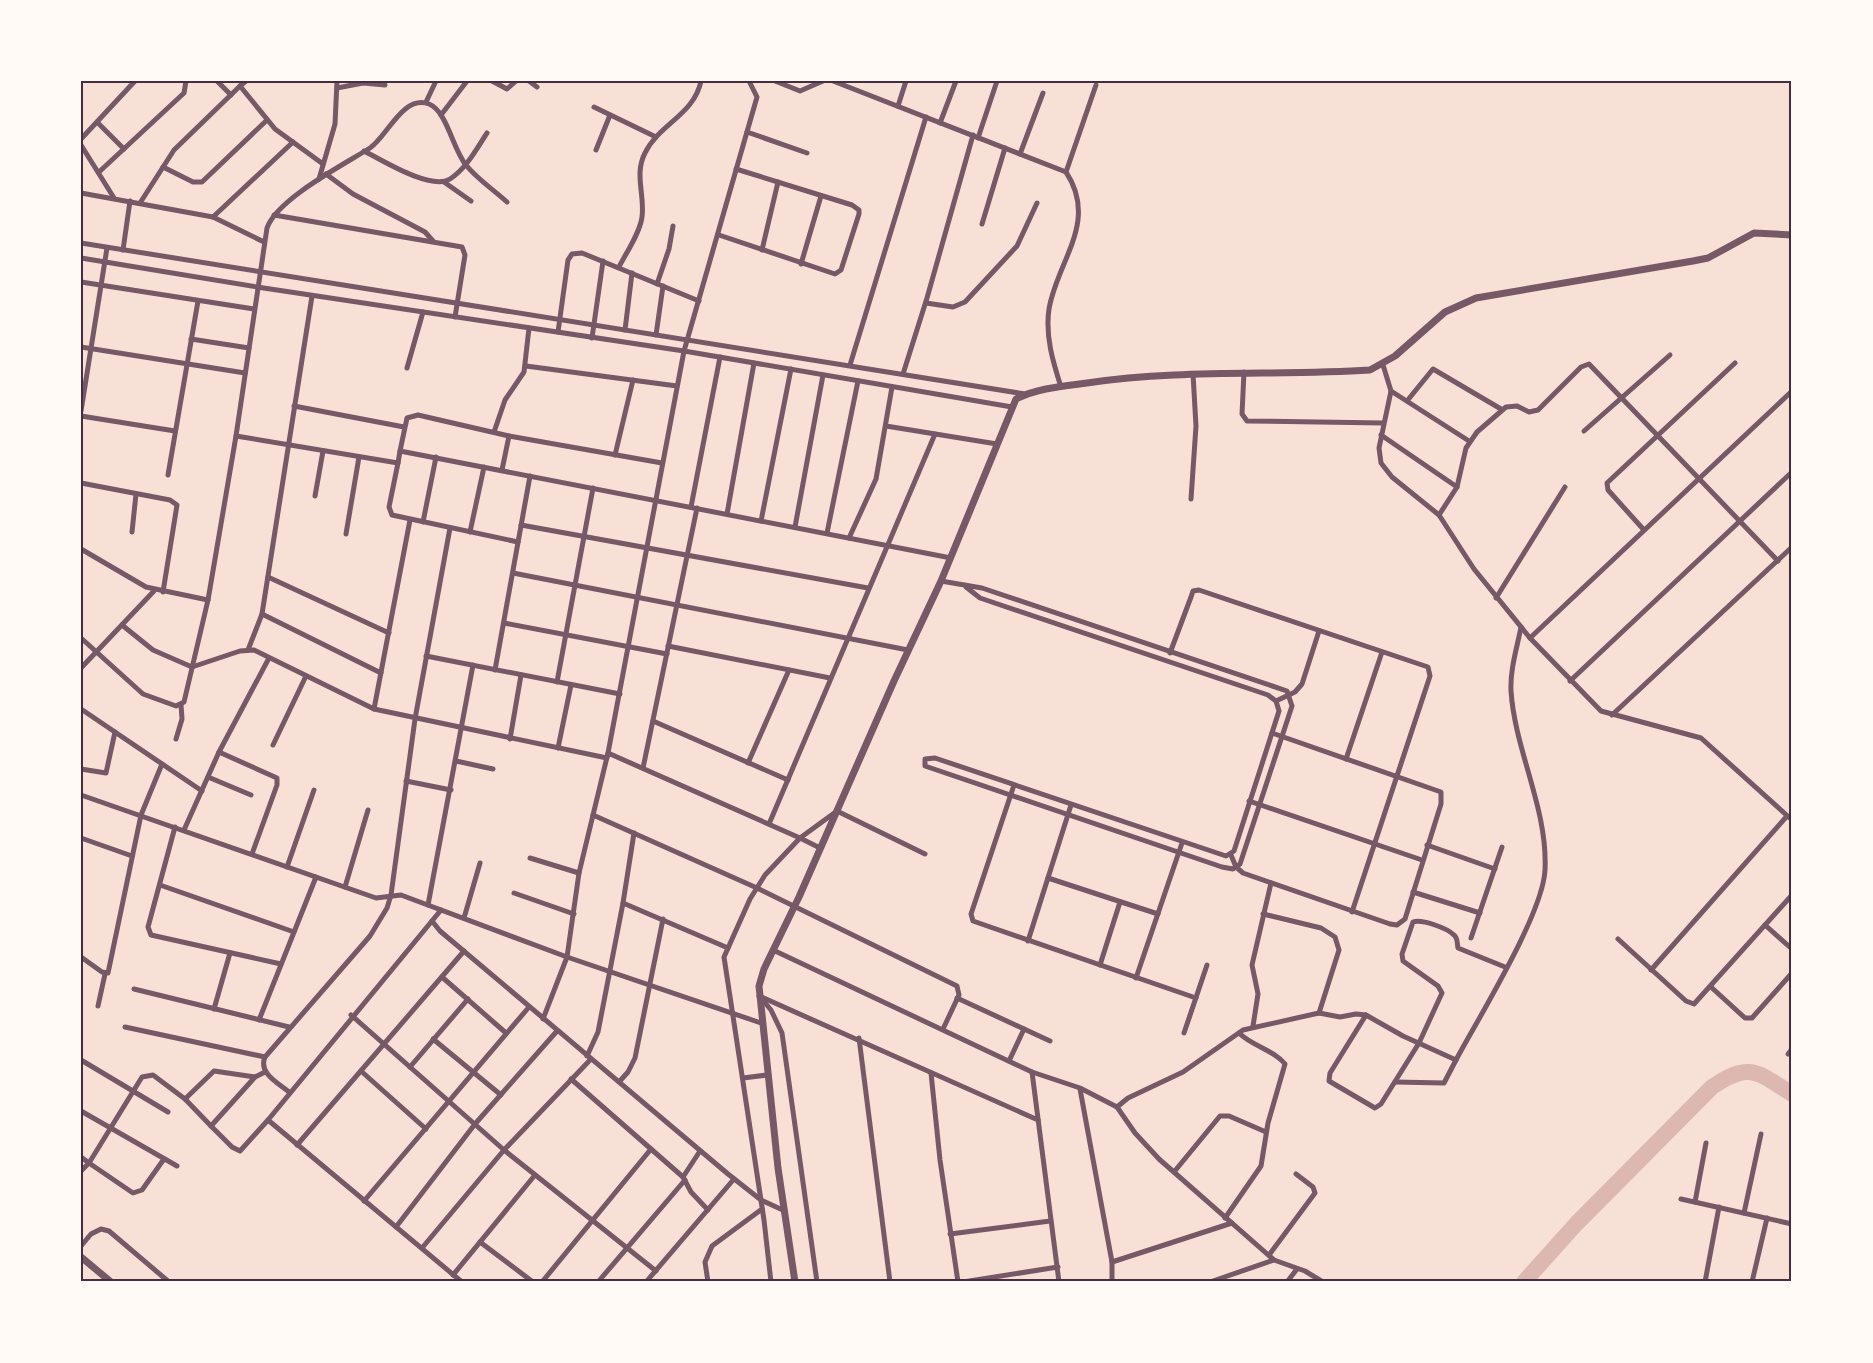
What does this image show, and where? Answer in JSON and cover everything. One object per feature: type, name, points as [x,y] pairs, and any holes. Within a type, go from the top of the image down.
[{"type":"street","points":[[114,198],[81,145],[97,122],[135,81]]},
{"type":"street","points":[[99,172],[184,93],[186,81]]},
{"type":"street","points":[[217,81],[231,94]]},
{"type":"street","points":[[140,203],[181,142],[246,81]]},
{"type":"street","points":[[426,102],[436,81]]},
{"type":"street","points":[[441,115],[467,81]]},
{"type":"street","points":[[492,81],[507,89],[516,81]]},
{"type":"street","points":[[530,81],[537,87]]},
{"type":"street","points":[[619,267],[642,220],[639,190],[642,160],[656,137],[690,106],[700,81]]},
{"type":"street","points":[[543,1019],[567,957],[579,873],[608,755],[684,351],[757,97],[749,81]]},
{"type":"street","points":[[775,81],[800,91],[811,84],[823,81]]},
{"type":"street","points":[[833,81],[1066,172],[1077,193],[1078,225],[1052,294],[1049,312],[1049,339],[1061,387]]},
{"type":"street","points":[[854,89],[856,81]]},
{"type":"street","points":[[898,106],[906,81]]},
{"type":"street","points":[[940,123],[956,81]]},
{"type":"street","points":[[903,374],[975,137],[997,81]]},
{"type":"street","points":[[319,179],[335,124],[337,84],[385,85]]},
{"type":"street","points":[[1066,172],[1096,85]]},
{"type":"street","points":[[240,86],[267,120],[323,164]]},
{"type":"street","points":[[1020,154],[1043,93]]},
{"type":"street","points":[[426,102],[441,115],[465,165],[507,202]]},
{"type":"street","points":[[176,739],[208,600],[269,222],[274,215],[319,179],[378,141],[404,110],[414,104],[426,102]]},
{"type":"street","points":[[594,107],[656,137]]},
{"type":"street","points":[[596,150],[610,115]]},
{"type":"street","points":[[850,365],[926,117]]},
{"type":"street","points":[[163,167],[194,182],[202,182],[267,120]]},
{"type":"street","points":[[97,122],[124,149]]},
{"type":"street","points":[[747,132],[807,153]]},
{"type":"street","points":[[444,182],[465,165],[488,133]]},
{"type":"street","points":[[213,217],[293,142]]},
{"type":"street","points":[[982,224],[1005,148]]},
{"type":"street","points":[[364,152],[428,182],[444,182],[471,201]]},
{"type":"street","points":[[719,235],[829,274],[838,273],[859,214],[856,207],[736,169]]},
{"type":"street","points":[[326,174],[353,194],[425,232],[433,241]]},
{"type":"street","points":[[762,250],[778,182]]},
{"type":"street","points":[[81,193],[213,217],[264,242]]},
{"type":"street","points":[[801,264],[821,196]]},
{"type":"street","points":[[123,250],[130,201]]},
{"type":"street","points":[[926,303],[953,307],[965,303],[1017,246],[1036,203]]},
{"type":"street","points":[[274,215],[458,245],[465,250],[455,317]]},
{"type":"street","points":[[656,335],[660,285],[673,226]]},
{"type":"street","points":[[795,1282],[761,1023],[759,996],[764,969],[794,908],[908,650],[941,581],[1016,399],[1025,394],[1061,387],[1144,375],[1363,371],[1383,365],[1444,312],[1476,298],[1708,258],[1754,233],[1792,234]]},
{"type":"street","points":[[81,243],[457,305],[687,339],[1025,394]]},
{"type":"street","points":[[81,411],[107,248]]},
{"type":"street","points":[[558,332],[570,256],[582,254],[603,261],[699,301]]},
{"type":"street","points":[[81,258],[298,294],[684,351],[1012,407]]},
{"type":"street","points":[[592,338],[603,261]]},
{"type":"street","points":[[625,330],[632,273]]},
{"type":"street","points":[[298,294],[301,279]]},
{"type":"street","points":[[81,282],[254,309]]},
{"type":"street","points":[[374,305],[377,292]]},
{"type":"street","points":[[248,650],[262,614],[312,296]]},
{"type":"street","points":[[413,311],[415,298]]},
{"type":"street","points":[[168,475],[198,301]]},
{"type":"street","points":[[406,368],[423,312]]},
{"type":"street","points":[[494,432],[505,400],[522,376],[526,366],[529,328]]},
{"type":"street","points":[[191,339],[249,348]]},
{"type":"street","points":[[81,347],[245,373]]},
{"type":"street","points":[[1584,431],[1670,355]]},
{"type":"street","points":[[643,768],[687,555],[720,357]]},
{"type":"street","points":[[727,514],[754,363]]},
{"type":"street","points":[[1644,530],[1606,486],[1609,479],[1735,363]]},
{"type":"street","points":[[1439,515],[1457,487],[1469,441],[1501,409],[1512,405],[1533,412],[1581,367],[1589,364],[1778,561]]},
{"type":"street","points":[[1383,365],[1391,391],[1383,423],[1379,455],[1385,470],[1439,515],[1496,598],[1530,638],[1593,705],[1612,715],[1701,738],[1790,818],[1651,970]]},
{"type":"street","points":[[526,366],[677,386]]},
{"type":"street","points":[[760,520],[791,369]]},
{"type":"street","points":[[1407,401],[1433,369],[1501,409]]},
{"type":"street","points":[[1244,372],[1242,414],[1247,421],[1383,423]]},
{"type":"street","points":[[1191,499],[1196,426],[1193,374]]},
{"type":"street","points":[[795,527],[823,375]]},
{"type":"street","points":[[615,455],[633,380]]},
{"type":"street","points":[[827,533],[858,381]]},
{"type":"street","points":[[849,538],[876,479],[892,387]]},
{"type":"street","points":[[1391,391],[1469,441]]},
{"type":"street","points":[[1530,638],[1792,391]]},
{"type":"street","points":[[294,406],[404,427]]},
{"type":"street","points":[[518,542],[396,517],[390,512],[407,418],[418,415],[509,436],[663,463]]},
{"type":"street","points":[[81,416],[175,431]]},
{"type":"street","points":[[886,426],[997,444]]},
{"type":"street","points":[[769,824],[935,434]]},
{"type":"street","points":[[1381,435],[1457,487]]},
{"type":"street","points":[[236,436],[398,463]]},
{"type":"street","points":[[502,470],[509,436]]},
{"type":"street","points":[[315,496],[323,451]]},
{"type":"street","points":[[400,451],[951,558]]},
{"type":"street","points":[[346,534],[359,457]]},
{"type":"street","points":[[423,522],[436,457]]},
{"type":"street","points":[[470,532],[484,467]]},
{"type":"street","points":[[1570,681],[1792,472]]},
{"type":"street","points":[[495,670],[530,476]]},
{"type":"street","points":[[81,483],[170,500],[177,505],[163,592]]},
{"type":"street","points":[[1496,598],[1565,487]]},
{"type":"street","points":[[557,682],[592,488]]},
{"type":"street","points":[[132,532],[136,494]]},
{"type":"street","points":[[374,709],[410,520]]},
{"type":"street","points":[[521,525],[868,588]]},
{"type":"street","points":[[289,1092],[265,1072],[262,1063],[265,1057],[370,936],[385,912],[390,895],[415,719],[450,528]]},
{"type":"street","points":[[1612,715],[1792,547]]},
{"type":"street","points":[[81,549],[154,591],[208,600]]},
{"type":"street","points":[[513,573],[908,650]]},
{"type":"street","points":[[268,577],[388,633]]},
{"type":"street","points":[[941,581],[982,588],[1281,687],[1290,694],[1292,706],[1258,805],[1242,861],[1236,867],[1228,869],[929,769],[925,766],[925,759],[935,758],[1182,843],[1222,856],[1231,855]]},
{"type":"street","points":[[966,587],[980,598],[1268,695],[1276,701],[1279,711],[1231,855],[1236,867],[1243,873],[1352,912],[1397,925],[1405,919],[1441,804],[1441,792],[1272,733]]},
{"type":"street","points":[[1168,661],[1193,591],[1199,590],[1424,664],[1430,670],[1352,912]]},
{"type":"street","points":[[81,668],[154,591]]},
{"type":"street","points":[[262,614],[381,673]]},
{"type":"street","points":[[504,623],[667,654]]},
{"type":"street","points":[[122,625],[153,650],[192,667],[248,650],[374,709],[510,739],[608,755],[643,768],[820,848]]},
{"type":"street","points":[[1395,1082],[1444,1083],[1533,914],[1545,873],[1539,816],[1511,691],[1512,669],[1521,627]]},
{"type":"street","points":[[1276,701],[1290,694],[1302,684],[1319,631]]},
{"type":"street","points":[[81,638],[143,694],[176,706],[182,705]]},
{"type":"street","points":[[668,646],[830,678]]},
{"type":"street","points":[[1346,759],[1382,652]]},
{"type":"street","points":[[426,656],[620,694]]},
{"type":"street","points":[[184,830],[219,752],[269,658]]},
{"type":"street","points":[[428,905],[473,665]]},
{"type":"street","points":[[748,763],[789,670]]},
{"type":"street","points":[[510,739],[521,675]]},
{"type":"street","points":[[273,745],[306,676]]},
{"type":"street","points":[[558,748],[571,685]]},
{"type":"street","points":[[81,710],[202,791]]},
{"type":"street","points":[[653,722],[788,780]]},
{"type":"street","points":[[81,770],[106,773],[115,732]]},
{"type":"street","points":[[219,752],[277,778],[277,785],[252,854]]},
{"type":"street","points":[[456,761],[493,770]]},
{"type":"street","points":[[98,1006],[105,974],[110,969],[141,815],[162,764]]},
{"type":"street","points":[[208,777],[251,795]]},
{"type":"street","points":[[406,782],[451,790]]},
{"type":"street","points":[[1014,785],[971,918],[976,923],[1196,998]]},
{"type":"street","points":[[287,867],[314,790]]},
{"type":"street","points":[[81,795],[381,899],[390,895],[401,895],[567,957],[609,969],[761,1023]]},
{"type":"street","points":[[1249,801],[1422,860]]},
{"type":"street","points":[[1028,941],[1071,805]]},
{"type":"street","points":[[345,887],[368,810]]},
{"type":"street","points":[[771,1282],[743,1078],[724,971],[724,957],[765,875],[800,838],[837,811]]},
{"type":"street","points":[[837,811],[925,854]]},
{"type":"street","points":[[593,815],[757,888],[957,986],[957,998],[943,1029]]},
{"type":"street","points":[[175,827],[148,927],[151,934],[281,964]]},
{"type":"street","points":[[422,1248],[504,1150],[571,1080],[589,1057],[598,1032],[634,833]]},
{"type":"street","points":[[81,838],[132,856]]},
{"type":"street","points":[[1136,978],[1182,843]]},
{"type":"street","points":[[1427,846],[1495,869]]},
{"type":"street","points":[[1471,938],[1502,847]]},
{"type":"street","points":[[530,858],[579,873]]},
{"type":"street","points":[[464,918],[480,863]]},
{"type":"street","points":[[259,1020],[316,877]]},
{"type":"street","points":[[1048,878],[1158,915]]},
{"type":"street","points":[[1253,1026],[1258,994],[1252,965],[1271,883]]},
{"type":"street","points":[[160,885],[294,932]]},
{"type":"street","points":[[1413,892],[1480,913]]},
{"type":"street","points":[[514,893],[574,914]]},
{"type":"street","points":[[1618,939],[1689,1004],[1699,1001],[1792,895]]},
{"type":"street","points":[[1100,965],[1120,902]]},
{"type":"street","points":[[623,903],[728,948]]},
{"type":"street","points":[[81,1171],[89,1163],[142,1077],[149,1074],[185,1099],[231,1147],[240,1150],[268,1120],[351,1015],[441,910]]},
{"type":"street","points":[[1263,914],[1321,928],[1332,934],[1338,941],[1339,950],[1319,1013]]},
{"type":"street","points":[[619,1083],[635,1058],[663,920]]},
{"type":"street","points":[[432,921],[557,1031],[734,1179],[761,1200],[785,1211]]},
{"type":"street","points":[[1366,1015],[1330,1073],[1329,1081],[1375,1108],[1381,1104],[1419,1043],[1442,993],[1438,986],[1402,961],[1413,922],[1419,921],[1452,934],[1457,939],[1458,948],[1505,968]]},
{"type":"street","points":[[1766,925],[1792,949]]},
{"type":"street","points":[[297,1145],[464,951]]},
{"type":"street","points":[[773,951],[1032,1072],[1080,1088],[1117,1107],[1134,1133],[1174,1172],[1272,1258],[1323,1282]]},
{"type":"street","points":[[214,1009],[230,953]]},
{"type":"street","points":[[81,957],[105,974]]},
{"type":"street","points":[[1184,1033],[1207,966]]},
{"type":"street","points":[[1711,987],[1745,1018],[1752,1018],[1792,973]]},
{"type":"street","points":[[442,977],[506,1033]]},
{"type":"street","points":[[134,989],[289,1027]]},
{"type":"street","points":[[759,996],[859,1038],[1038,1120]]},
{"type":"street","points":[[759,996],[771,1010],[782,1034],[817,1282]]},
{"type":"street","points":[[957,998],[1050,1041]]},
{"type":"street","points":[[410,1067],[468,999]]},
{"type":"street","points":[[364,1201],[529,1007]]},
{"type":"street","points":[[1117,1107],[1128,1098],[1183,1072],[1239,1032],[1253,1026],[1319,1013],[1340,1017],[1366,1015],[1456,1060]]},
{"type":"street","points":[[351,1015],[504,1150],[656,1270]]},
{"type":"street","points":[[125,1027],[265,1057]]},
{"type":"street","points":[[1009,1061],[1024,1029]]},
{"type":"street","points":[[396,1227],[475,1124],[557,1031]]},
{"type":"street","points":[[1226,1218],[1259,1171],[1266,1132],[1285,1064],[1251,1044],[1239,1032]]},
{"type":"street","points":[[859,1038],[890,1282]]},
{"type":"street","points":[[434,1039],[501,1095]]},
{"type":"street","points":[[81,1060],[168,1112]]},
{"type":"street","points":[[185,1099],[214,1071],[255,1077]]},
{"type":"street","points":[[361,1071],[426,1129]]},
{"type":"street","points":[[211,1126],[255,1077],[265,1072]]},
{"type":"street","points":[[931,1072],[951,1234],[961,1282],[1058,1267]]},
{"type":"street","points":[[1032,1072],[1059,1282]]},
{"type":"street","points":[[743,1078],[767,1075]]},
{"type":"street","points":[[571,1080],[684,1178],[691,1192],[708,1210]]},
{"type":"street","points":[[1080,1088],[1112,1262],[1112,1282]]},
{"type":"street","points":[[81,1112],[177,1166]]},
{"type":"street","points":[[1174,1172],[1220,1116],[1228,1116],[1266,1132]]},
{"type":"street","points":[[268,1120],[462,1282]]},
{"type":"street","points":[[1744,1213],[1761,1134]]},
{"type":"street","points":[[1695,1202],[1706,1143]]},
{"type":"street","points":[[542,1282],[651,1149]]},
{"type":"street","points":[[598,1282],[684,1178],[700,1151]]},
{"type":"street","points":[[81,1157],[133,1193],[142,1190],[164,1159]]},
{"type":"street","points":[[453,1275],[535,1174]]},
{"type":"street","points":[[1210,1282],[1272,1258],[1315,1193],[1313,1187],[1296,1174]]},
{"type":"street","points":[[646,1282],[734,1179]]},
{"type":"street","points":[[1681,1199],[1792,1224]]},
{"type":"street","points":[[1705,1282],[1719,1207]]},
{"type":"street","points":[[708,1282],[705,1262],[712,1246],[762,1209]]},
{"type":"street","points":[[1752,1282],[1767,1218]]},
{"type":"street","points":[[951,1234],[1050,1221]]},
{"type":"street","points":[[1112,1262],[1232,1223]]},
{"type":"street","points":[[81,1246],[92,1234],[101,1229],[109,1231],[169,1282]]},
{"type":"street","points":[[480,1242],[533,1282]]},
{"type":"street","points":[[81,1257],[111,1282]]},
{"type":"street","points":[[1287,1282],[1297,1269]]},
{"type":"waterway","points":[[1524,1282],[1576,1224],[1712,1087],[1736,1074],[1753,1072],[1792,1094]]}]
